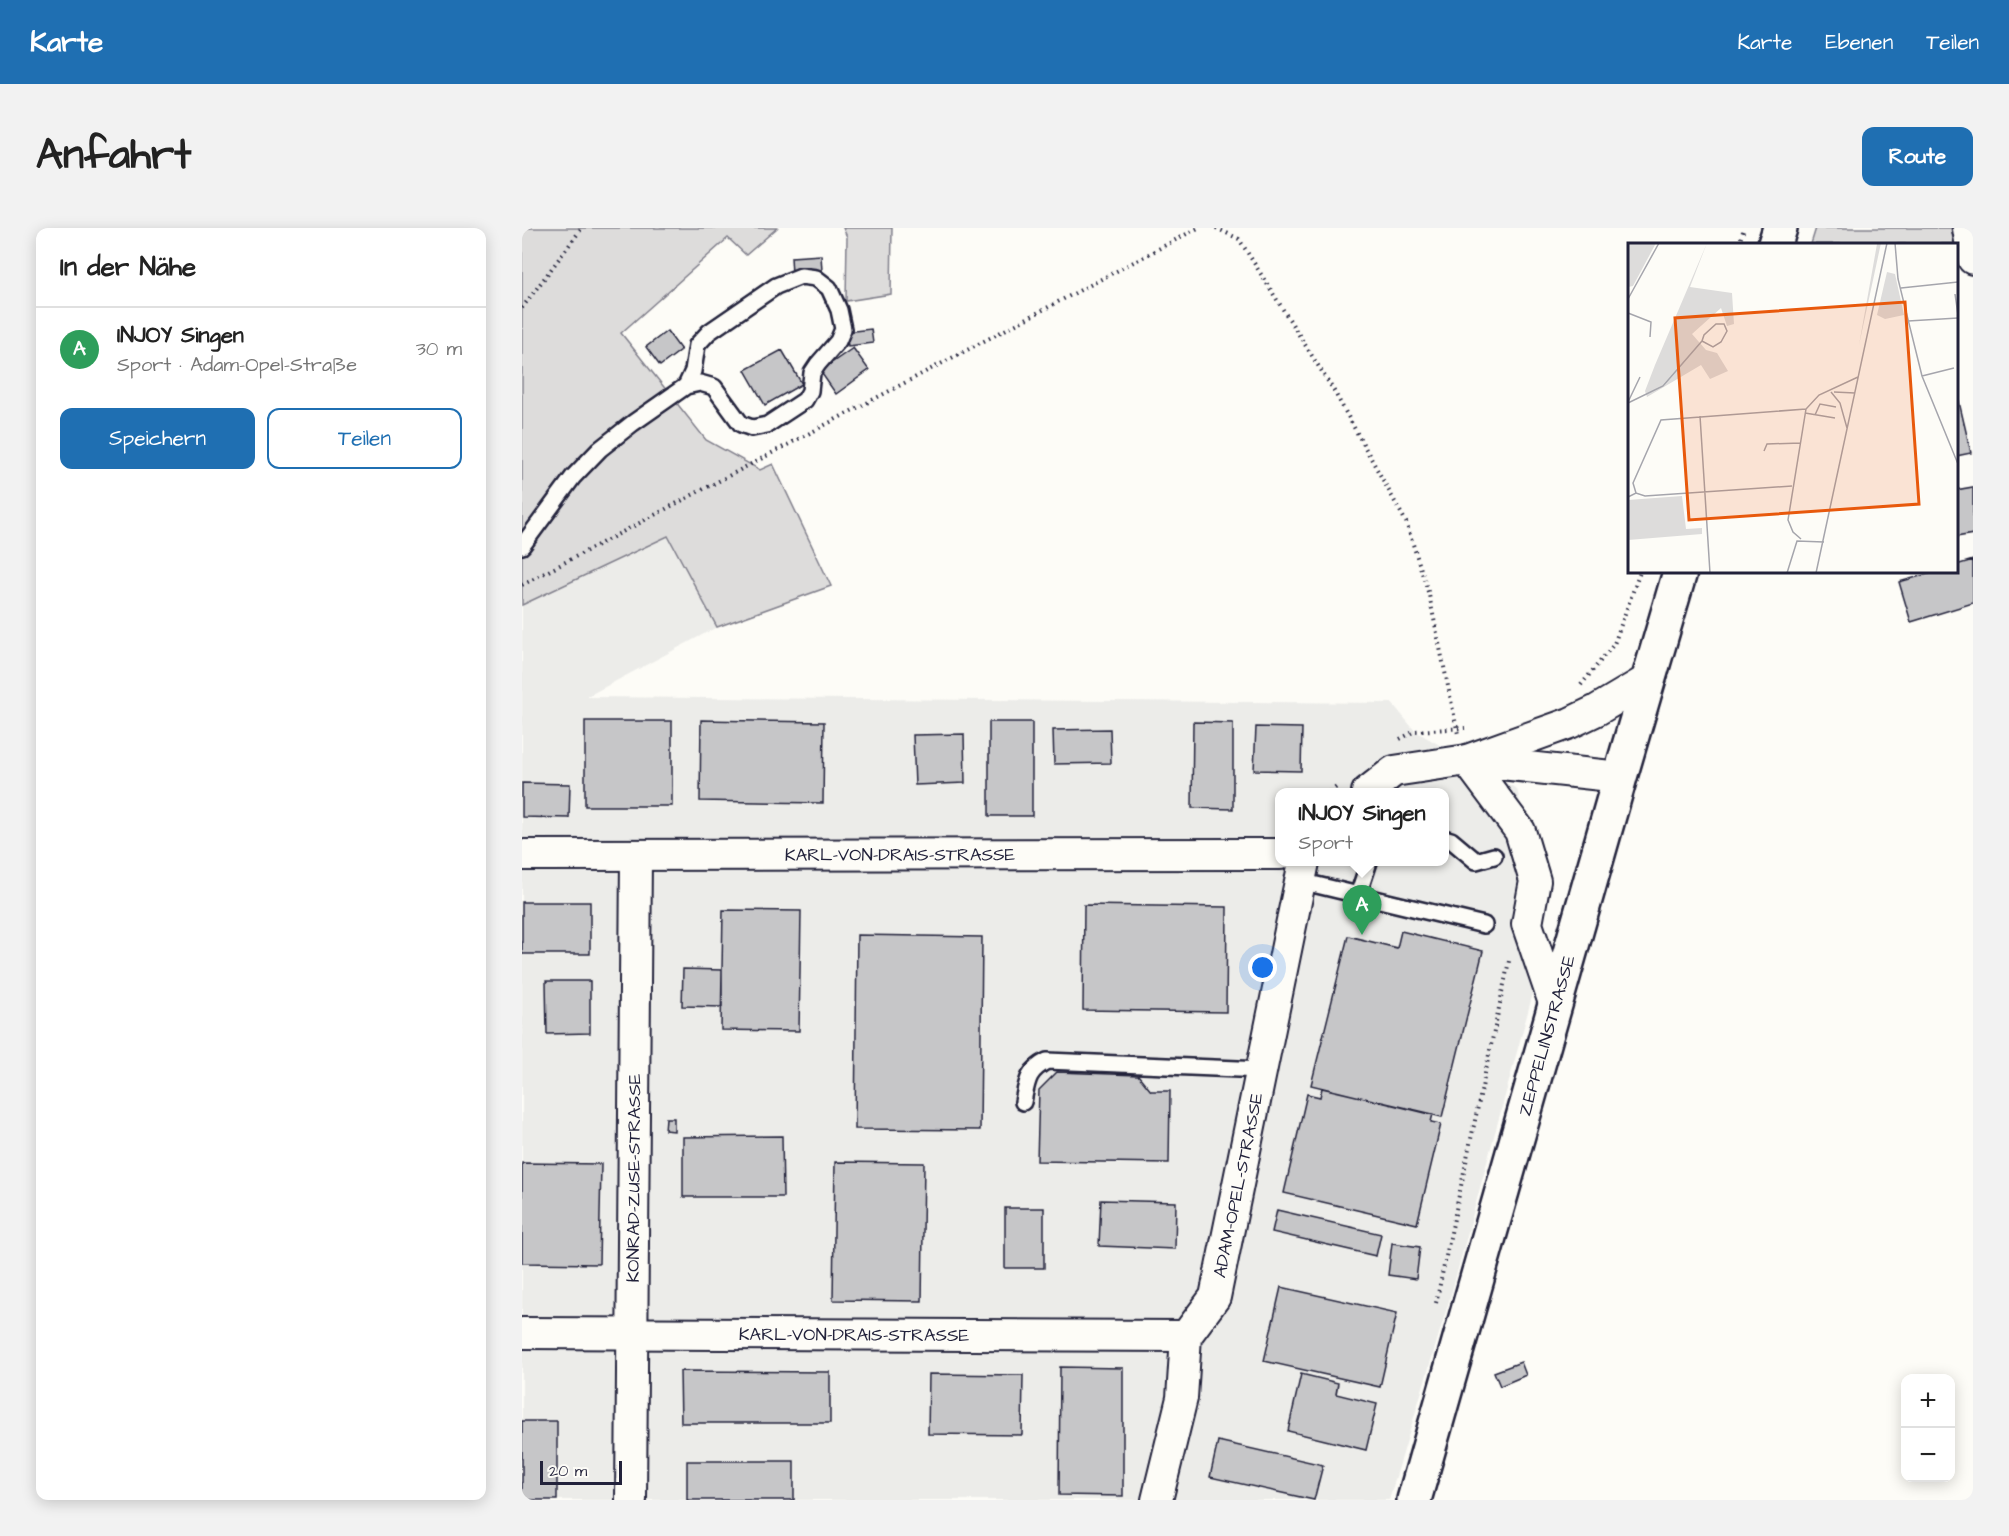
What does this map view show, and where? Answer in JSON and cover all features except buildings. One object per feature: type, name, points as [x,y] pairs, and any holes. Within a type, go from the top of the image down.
[{"type":"street","points":[[1775,243],[1780,228]]},
{"type":"street","points":[[1968,228],[1973,259]]},
{"type":"street","name":"ZEPPELINSTRASSE","points":[[1414,1500],[1680,573]]},
{"type":"street","points":[[1372,788],[1395,771],[1467,760],[1570,723],[1649,680]]},
{"type":"street","points":[[1467,760],[1620,777]]},
{"type":"street","points":[[1467,760],[1520,831],[1535,882],[1527,924],[1555,1006]]},
{"type":"street","name":"KARL-VON-DRAIS-STRASSE","points":[[522,855],[1275,854]]},
{"type":"street","name":"KONRAD-ZUSE-STRASSE","points":[[631,1500],[636,856]]},
{"type":"street","name":"ADAM-OPEL-STRASSE","points":[[1186,1336],[1215,1297],[1302,871]]},
{"type":"street","name":"KARL-VON-DRAIS-STRASSE","points":[[522,1333],[1186,1336]]},
{"type":"street","points":[[1157,1500],[1182,1398],[1186,1336]]},
{"type":"lane","points":[[522,546],[573,477],[600,449],[686,386],[700,383],[714,387],[741,423],[752,428],[766,425],[805,400],[810,391],[812,374],[838,340],[843,329],[839,310],[829,288],[816,278],[801,276],[776,286],[709,332],[697,345],[693,371],[686,386]]},
{"type":"lane","points":[[1449,839],[1476,861],[1494,856]]},
{"type":"lane","points":[[1358,895],[1367,866]]},
{"type":"lane","points":[[1302,871],[1358,895],[1484,925]]},
{"type":"lane","points":[[1023,1102],[1028,1079],[1035,1067],[1047,1061],[1262,1070]]},
{"type":"path","points":[[522,308],[582,228]]},
{"type":"path","points":[[522,585],[1198,228]]},
{"type":"path","points":[[1216,228],[1239,239],[1334,391],[1406,522],[1429,595],[1456,729],[1467,760]]},
{"type":"path","points":[[1739,243],[1744,228]]},
{"type":"path","points":[[1576,691],[1614,644],[1640,573]]},
{"type":"path","points":[[1436,1303],[1511,953]]},
{"type":"shaded area","points":[[522,228],[777,228],[746,255],[728,238],[621,333],[706,440],[760,470],[773,464],[831,586],[717,627],[668,536],[522,605]]},
{"type":"shaded area","points":[[843,228],[892,228],[891,294],[846,301],[847,237]]},
{"type":"shaded area","points":[[1816,228],[1951,228],[1954,243],[1811,243]]},
{"type":"shaded area","points":[[669,536],[717,627],[586,697],[1392,703],[1415,731],[1517,789],[1537,875],[1533,993],[1452,1291],[1389,1500],[522,1500],[522,605]]},
{"type":"place","name":"INJOY Singen","points":[[1362,935]]}]
